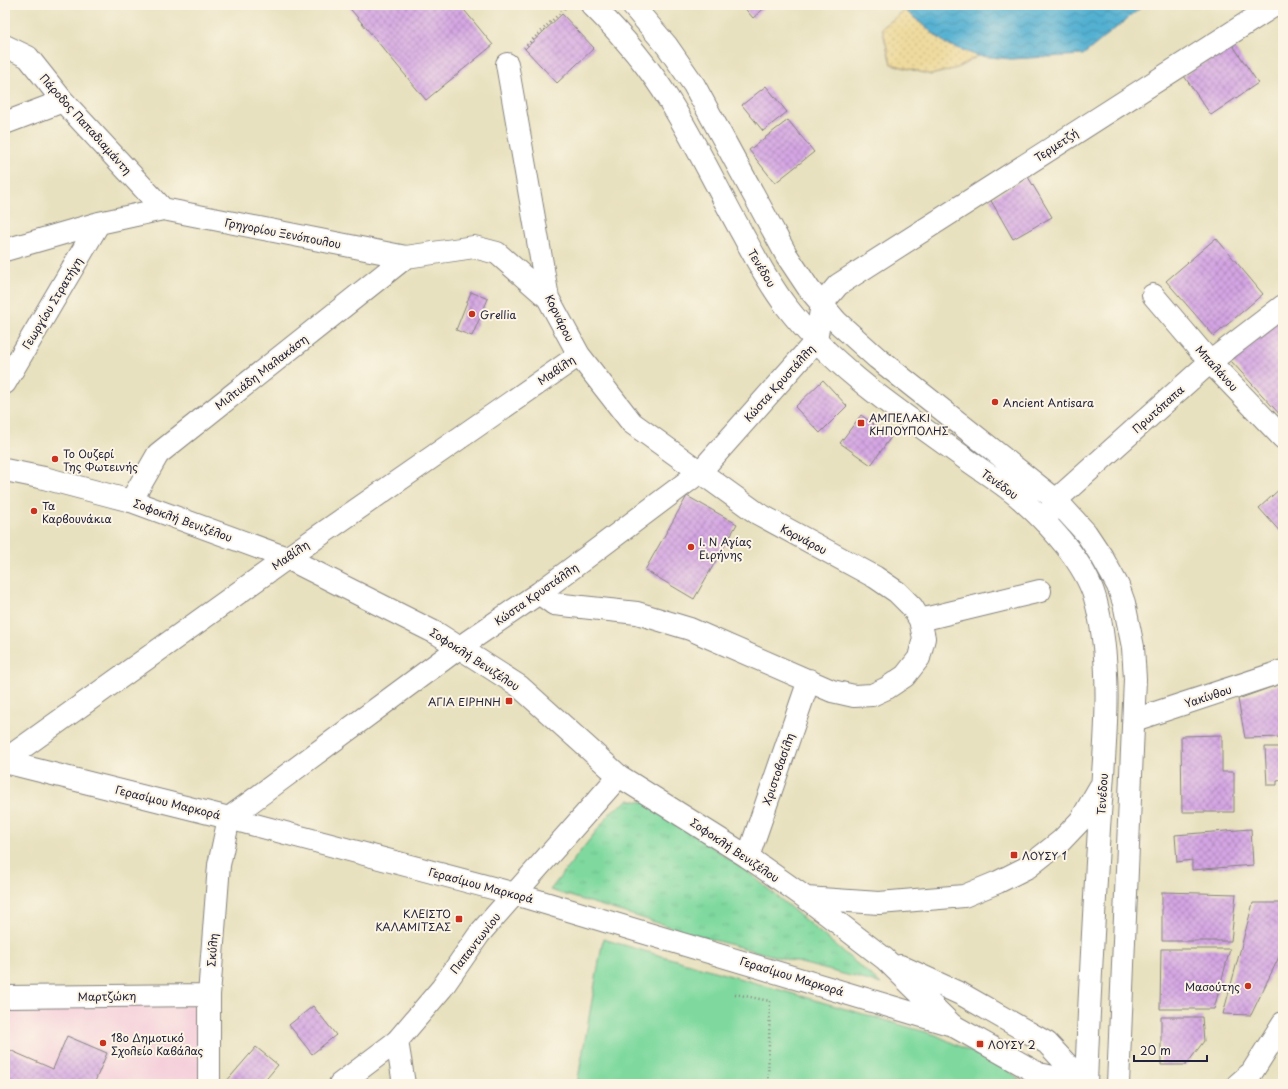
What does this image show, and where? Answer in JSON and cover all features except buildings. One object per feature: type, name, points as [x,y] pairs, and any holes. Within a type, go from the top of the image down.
[{"type":"street","name":"Τενέδου","points":[[592,5],[608,21],[642,61],[669,99],[764,274],[786,306],[816,341],[884,400],[1020,498],[1045,522],[1082,570],[1094,595],[1105,651],[1106,726],[1085,1084]]},
{"type":"street","name":"Τενέδου","points":[[632,5],[667,46],[694,85],[787,256],[809,289],[837,322],[872,353],[1056,500],[1086,533],[1102,556],[1118,586],[1124,603],[1134,647],[1134,720],[1118,1084]]},
{"type":"street","name":"Τερμετζή","points":[[822,304],[838,285],[1275,5]]},
{"type":"street","name":"Πάροδος Παπαδιαμάντη","points":[[5,46],[28,57],[63,101],[163,209]]},
{"type":"street","name":"Κορνάρου","points":[[507,64],[548,298],[579,355],[632,423],[757,513],[876,577],[896,592],[912,607],[920,620],[924,638],[919,658],[905,676],[887,688],[872,695],[854,696],[832,691],[690,629],[637,613],[554,604],[539,593]]},
{"type":"street","points":[[5,123],[63,101]]},
{"type":"street","name":"Γρηγορίου Ξενόπουλου","points":[[5,250],[100,223],[163,209],[406,257],[474,246],[497,253],[548,298]]},
{"type":"street","name":"Γεωργίου Στρατήγη","points":[[5,383],[100,223]]},
{"type":"street","name":"Μιλτιάδη Μαλακάση","points":[[132,501],[158,454],[406,257]]},
{"type":"street","name":"Μπαλάνου","points":[[1154,295],[1210,362],[1283,438]]},
{"type":"street","points":[[816,341],[822,304]]},
{"type":"street","name":"Πρωτόπαπα","points":[[1045,522],[1056,500],[1210,362],[1283,306]]},
{"type":"street","name":"Κώστα Κρυστάλλη","points":[[229,818],[460,647],[539,593],[700,472],[816,341]]},
{"type":"street","name":"Μαβίλη","points":[[5,761],[287,558],[579,355]]},
{"type":"street","name":"Σοφοκλή Βενιζέλου","points":[[5,470],[44,478],[132,501],[287,558],[438,634],[519,686],[619,776],[748,857],[806,898],[885,959],[952,1025],[1039,1074],[1085,1084]]},
{"type":"street","points":[[920,620],[1040,591]]},
{"type":"street","name":"Υακίνθου","points":[[1134,720],[1283,671]]},
{"type":"street","name":"Χριστοβασίλη","points":[[748,857],[809,680]]},
{"type":"street","name":"Γερασίμου Μαρκορά","points":[[5,761],[229,818],[515,894],[952,1025]]},
{"type":"street","name":"Παπαντωνίου","points":[[340,1084],[397,1041],[442,988],[480,934],[619,776]]},
{"type":"street","points":[[806,898],[879,903],[964,896],[998,882],[1028,867],[1060,841],[1082,820],[1102,783]]},
{"type":"street","name":"Σκύλη","points":[[209,1084],[209,995],[219,865],[229,818]]},
{"type":"street","name":"Σοφοκλή Βενιζέλου","points":[[885,959],[963,995],[1047,1043],[1085,1084]]},
{"type":"street","name":"Μαρτζώκη","points":[[5,997],[209,995]]},
{"type":"street","points":[[1238,1084],[1252,1072],[1283,1023]]},
{"type":"street","points":[[397,1041],[404,1084]]},
{"type":"path","points":[[507,64],[568,5]]},
{"type":"path","points":[[735,994],[770,1001],[768,1084]]},
{"type":"shaded area","name":"18ο Δημοτικό Σχολείο Καβάλας","points":[[5,1002],[202,1003],[201,1084],[5,1084]]},
{"type":"green space","points":[[629,800],[649,803],[753,876],[881,984],[717,941],[550,890],[612,811]]},
{"type":"green space","points":[[603,939],[936,1035],[1007,1069],[1024,1084],[577,1084]]},
{"type":"sand","points":[[905,10],[946,44],[978,56],[957,68],[931,75],[891,64],[882,28]]},
{"type":"water","points":[[899,5],[1144,5],[1083,55],[1011,59],[978,56],[946,44]]},
{"type":"place","name":"Grellia","points":[[472,314]]},
{"type":"place","name":"Ancient Antisara","points":[[995,402]]},
{"type":"place","name":"ΑΜΠΕΛΑΚΙ ΚΗΠΟΥΠΟΛΗΣ","points":[[861,423]]},
{"type":"place","name":"Το Ουζερί Της Φωτεινής","points":[[55,459]]},
{"type":"place","name":"Τα Καρβουνάκια","points":[[34,511]]},
{"type":"place","name":"Ι. Ν Αγίας Ειρήνης","points":[[691,547]]},
{"type":"place","name":"ΑΓΙΑ ΕΙΡΗΝΗ","points":[[509,701]]},
{"type":"place","name":"ΛΟΥΣΥ 1","points":[[1014,855]]},
{"type":"place","name":"ΚΛΕΙΣΤΟ ΚΑΛΑΜΙΤΣΑΣ","points":[[459,919]]},
{"type":"place","name":"Μασούτης","points":[[1248,986]]},
{"type":"place","name":"18ο Δημοτικό Σχολείο Καβάλας","points":[[103,1043]]},
{"type":"place","name":"ΛΟΥΣΥ 2","points":[[980,1044]]}]
